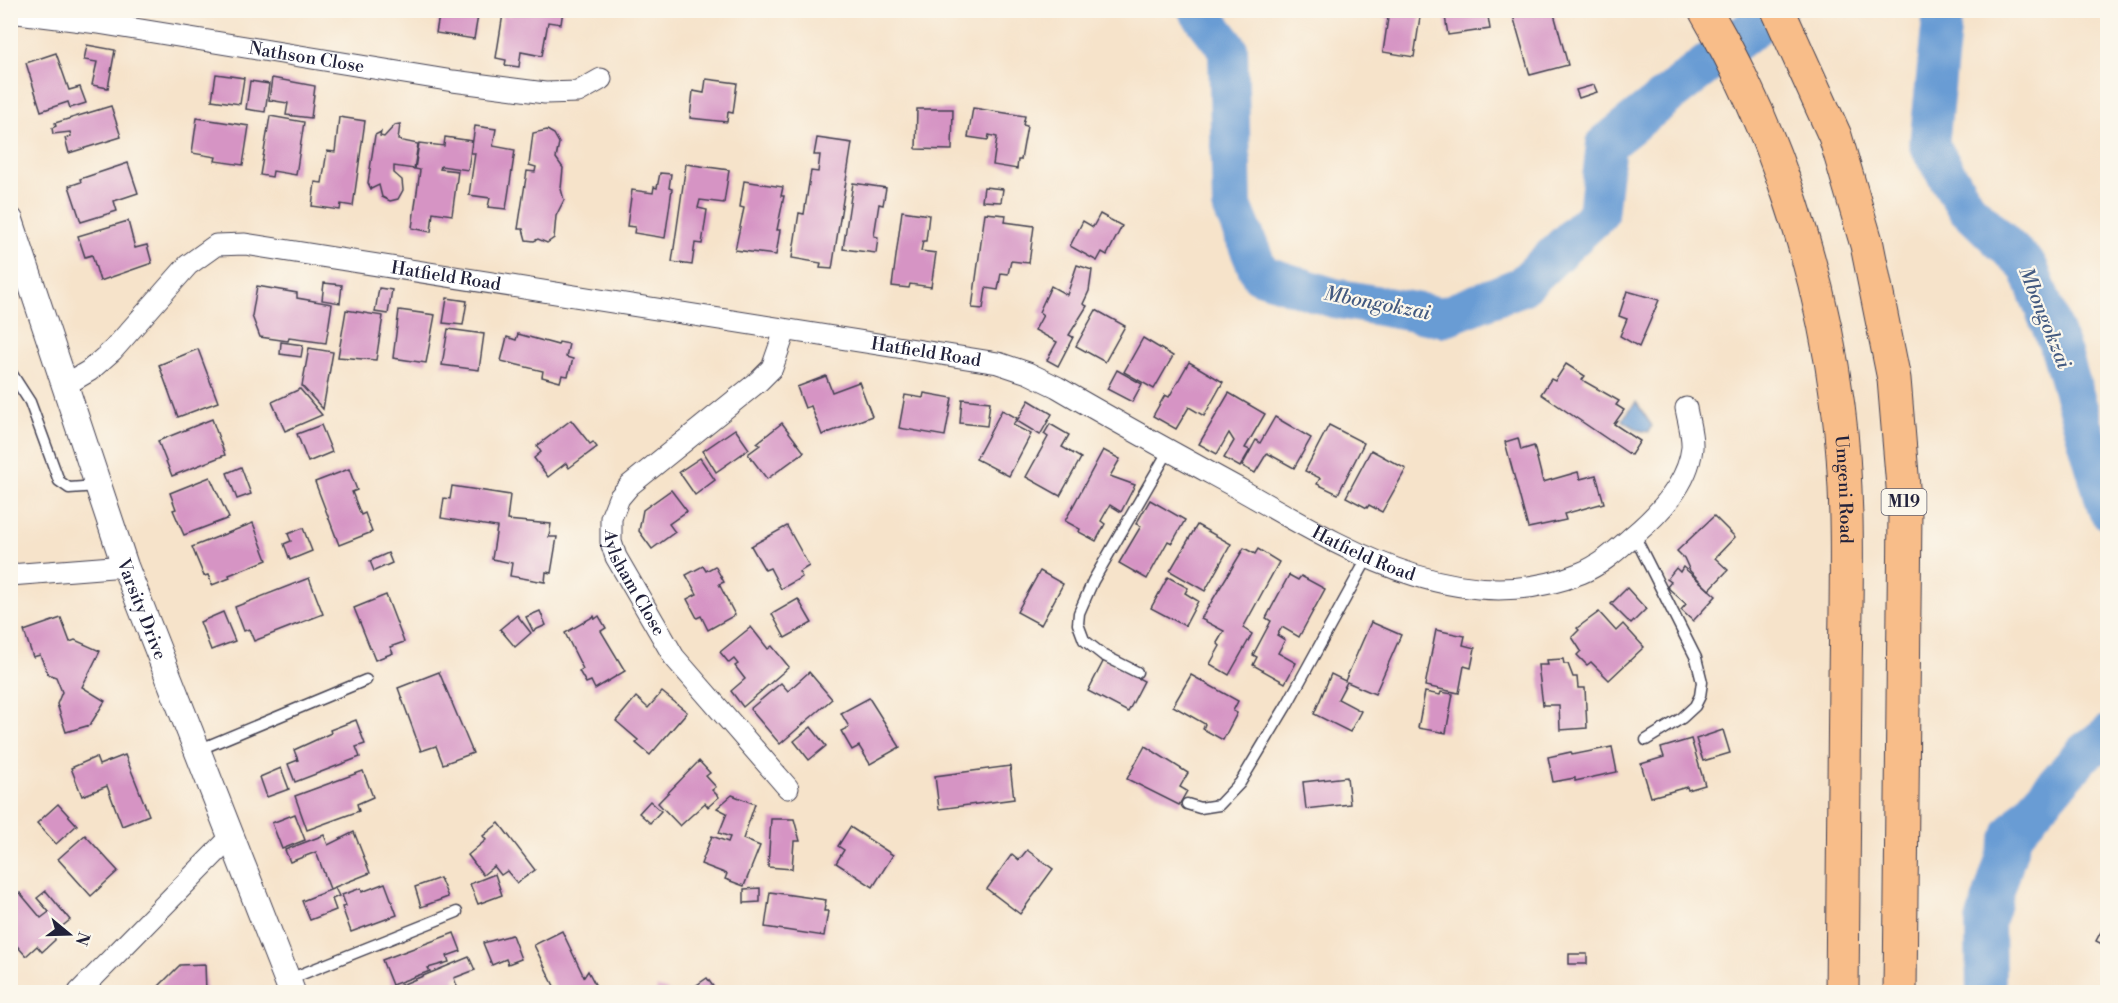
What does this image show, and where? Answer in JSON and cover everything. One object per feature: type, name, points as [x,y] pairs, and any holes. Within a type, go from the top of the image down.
[{"type":"highway","name":"M19","points":[[1783,20],[1835,136],[1867,245],[1894,379],[1905,511],[1900,993]]},
{"type":"highway","name":"Umgeni Road","points":[[1720,37],[1779,172],[1810,264],[1826,329],[1838,407],[1847,520],[1842,993]]},
{"type":"street","name":"Nathson Close","points":[[10,12],[98,17],[453,81],[545,93],[578,92],[601,79]]},
{"type":"street","name":"Varsity Drive","points":[[10,220],[125,566],[289,986]]},
{"type":"street","name":"Hatfield Road","points":[[65,385],[89,371],[113,350],[188,265],[216,245],[228,244],[785,331],[887,344],[998,363],[1028,373],[1057,387],[1368,557],[1414,577],[1470,588],[1499,590],[1540,585],[1582,573],[1605,560],[1656,517],[1675,491],[1688,465],[1692,446],[1686,408]]},
{"type":"street","name":"Aylsham Close","points":[[785,331],[775,361],[759,381],[630,485],[615,507],[610,531],[616,557],[662,639],[686,673],[789,788]]},
{"type":"street","points":[[10,575],[125,566]]},
{"type":"street","points":[[79,993],[232,836]]},
{"type":"lane","points":[[10,371],[30,402],[59,481],[69,488],[99,486]]},
{"type":"lane","points":[[1137,672],[1102,655],[1084,640],[1078,624],[1079,613],[1093,581],[1169,450]]},
{"type":"lane","points":[[1634,535],[1696,658],[1702,682],[1700,696],[1695,706],[1682,718],[1646,740]]},
{"type":"lane","points":[[1187,804],[1209,808],[1219,805],[1240,783],[1288,702],[1368,557]]},
{"type":"lane","points":[[198,750],[366,680]]},
{"type":"lane","points":[[289,986],[457,912]]},
{"type":"water","points":[[1636,402],[1652,426],[1648,432],[1639,430],[1622,420]]},
{"type":"building","points":[[440,10],[479,10],[474,39],[436,33]]},
{"type":"building","points":[[511,10],[563,10],[561,24],[548,22],[542,56],[521,52],[519,67],[505,65],[506,60],[496,58],[503,14],[510,16]]},
{"type":"building","points":[[1379,10],[1421,10],[1414,57],[1383,52],[1388,18],[1378,16]]},
{"type":"building","points":[[1444,10],[1487,10],[1490,29],[1448,35]]},
{"type":"building","points":[[1553,10],[1568,65],[1530,75],[1512,12]]},
{"type":"building","points":[[87,45],[115,50],[108,88],[92,85],[97,62],[84,60]]},
{"type":"building","points":[[56,53],[69,90],[80,87],[86,103],[70,108],[68,102],[41,111],[26,63]]},
{"type":"building","points":[[216,74],[244,78],[240,104],[212,100]]},
{"type":"building","points":[[272,78],[315,86],[311,118],[286,115],[288,103],[269,100]]},
{"type":"building","points":[[706,79],[737,83],[733,113],[728,112],[727,122],[690,118],[693,91],[704,93]]},
{"type":"building","points":[[250,81],[269,84],[265,112],[246,109]]},
{"type":"building","points":[[1594,85],[1597,92],[1579,98],[1576,90]]},
{"type":"building","points":[[111,106],[121,137],[69,153],[65,138],[71,136],[70,132],[53,134],[52,128],[56,126],[55,123]]},
{"type":"building","points":[[973,108],[1025,116],[1023,125],[1027,126],[1021,160],[1018,160],[1017,169],[993,165],[997,137],[989,135],[988,140],[968,137]]},
{"type":"building","points":[[917,109],[953,109],[952,150],[916,149]]},
{"type":"building","points":[[270,116],[304,122],[296,175],[273,171],[272,177],[260,175]]},
{"type":"building","points":[[339,117],[365,121],[353,206],[341,204],[340,210],[312,206],[315,182],[322,183],[327,151],[335,152]]},
{"type":"building","points":[[197,118],[249,126],[243,165],[215,161],[216,157],[192,153]]},
{"type":"building","points":[[400,124],[398,140],[418,144],[414,169],[394,166],[394,173],[402,180],[403,190],[398,199],[390,201],[382,197],[379,185],[371,189],[368,183],[375,135],[381,132],[380,136],[384,137],[395,125]]},
{"type":"building","points":[[475,126],[496,129],[493,146],[515,150],[506,209],[488,207],[490,198],[469,195],[475,153],[471,153]]},
{"type":"building","points":[[547,130],[554,134],[559,143],[556,158],[563,168],[561,189],[564,200],[556,216],[554,238],[547,243],[538,239],[526,240],[523,229],[518,229],[527,171],[535,172],[536,167],[529,165],[533,133]]},
{"type":"building","points":[[445,137],[472,141],[468,170],[441,166],[440,169],[458,171],[452,215],[433,212],[431,232],[412,228],[420,170],[415,169],[419,143],[444,146]]},
{"type":"building","points":[[817,138],[852,143],[832,269],[820,268],[821,263],[792,258],[799,213],[804,214],[811,171],[818,172],[820,155],[814,155]]},
{"type":"building","points":[[128,163],[138,193],[114,201],[117,211],[81,222],[69,186],[81,182],[80,179]]},
{"type":"building","points":[[686,164],[729,170],[724,203],[700,200],[698,208],[707,210],[702,244],[695,243],[692,265],[672,262]]},
{"type":"building","points":[[660,173],[671,174],[669,188],[672,189],[665,238],[634,233],[635,227],[627,226],[632,190],[653,193],[654,187],[657,188]]},
{"type":"building","points":[[744,181],[783,187],[781,196],[784,196],[777,230],[780,230],[776,255],[735,250],[744,208],[740,207]]},
{"type":"building","points":[[853,183],[886,188],[883,205],[879,204],[874,236],[878,237],[876,253],[843,249]]},
{"type":"building","points":[[984,187],[1003,189],[1001,202],[982,201]]},
{"type":"building","points":[[902,211],[929,215],[926,241],[923,241],[921,251],[936,253],[931,287],[910,284],[909,288],[892,286]]},
{"type":"building","points":[[985,213],[1006,215],[1005,222],[1034,226],[1029,263],[1011,261],[1008,274],[1001,273],[998,290],[986,288],[983,309],[972,308]]},
{"type":"building","points":[[1100,214],[1122,226],[1107,255],[1102,252],[1097,261],[1070,246],[1083,221],[1093,227]]},
{"type":"building","points":[[128,221],[135,248],[147,245],[152,263],[100,281],[92,255],[85,257],[78,236]]},
{"type":"building","points":[[1077,265],[1092,270],[1089,291],[1083,304],[1087,306],[1069,335],[1073,337],[1058,366],[1047,360],[1057,342],[1035,330],[1043,315],[1039,312],[1051,286],[1067,295]]},
{"type":"building","points":[[324,283],[342,285],[340,303],[322,300]]},
{"type":"building","points":[[257,286],[297,293],[297,298],[332,304],[326,343],[260,337],[252,316]]},
{"type":"building","points":[[379,288],[392,290],[388,314],[375,312]]},
{"type":"building","points":[[1627,291],[1659,300],[1639,347],[1620,336],[1627,319],[1619,316]]},
{"type":"building","points":[[447,298],[467,301],[463,325],[443,323]]},
{"type":"building","points":[[346,310],[383,316],[376,360],[338,357]]},
{"type":"building","points":[[399,310],[435,315],[426,363],[393,358]]},
{"type":"building","points":[[1096,310],[1125,326],[1105,362],[1076,346]]},
{"type":"building","points":[[448,329],[484,334],[479,370],[442,365]]},
{"type":"building","points":[[518,334],[558,345],[559,342],[569,344],[566,357],[573,359],[568,376],[562,375],[560,382],[542,377],[543,371],[501,361],[507,337],[516,340]]},
{"type":"building","points":[[1143,338],[1173,356],[1154,389],[1124,372]]},
{"type":"building","points":[[281,342],[303,345],[301,357],[280,354]]},
{"type":"building","points":[[309,348],[333,352],[323,409],[302,386]]},
{"type":"building","points":[[198,349],[218,402],[178,417],[159,365]]},
{"type":"building","points":[[1189,362],[1223,382],[1204,416],[1189,407],[1176,429],[1153,416],[1165,395],[1169,397]]},
{"type":"building","points":[[1566,364],[1585,376],[1582,380],[1619,401],[1616,405],[1624,410],[1614,424],[1640,441],[1631,455],[1541,394],[1551,379],[1555,381]]},
{"type":"building","points":[[1117,370],[1142,384],[1132,402],[1107,389]]},
{"type":"building","points":[[826,376],[832,392],[859,382],[872,416],[822,435],[811,406],[805,408],[797,387]]},
{"type":"building","points":[[300,389],[322,415],[285,431],[272,402]]},
{"type":"building","points":[[924,393],[952,398],[945,436],[899,428],[905,395],[923,398]]},
{"type":"building","points":[[1229,393],[1265,414],[1245,448],[1250,450],[1240,467],[1224,458],[1234,441],[1229,433],[1217,454],[1199,444]]},
{"type":"building","points":[[962,399],[990,402],[987,426],[960,423]]},
{"type":"building","points":[[1029,400],[1052,414],[1040,435],[1017,421]]},
{"type":"building","points":[[1002,410],[1017,418],[1013,425],[1031,434],[1009,476],[976,459]]},
{"type":"building","points":[[1275,417],[1311,438],[1294,468],[1267,453],[1255,473],[1242,466],[1256,440],[1260,443]]},
{"type":"building","points":[[212,419],[225,455],[172,476],[158,441]]},
{"type":"building","points":[[571,420],[590,444],[593,442],[597,447],[569,468],[566,463],[548,477],[534,458],[541,452],[537,446]]},
{"type":"building","points":[[782,423],[804,452],[767,479],[748,454],[760,445],[757,443]]},
{"type":"building","points":[[1050,424],[1069,435],[1062,447],[1081,458],[1060,496],[1026,477],[1048,437],[1044,434]]},
{"type":"building","points":[[321,425],[332,452],[308,462],[297,434]]},
{"type":"building","points":[[1329,425],[1364,443],[1338,494],[1317,484],[1320,478],[1305,471]]},
{"type":"building","points":[[735,429],[749,449],[716,472],[703,451]]},
{"type":"building","points":[[1518,438],[1521,450],[1534,446],[1543,482],[1578,472],[1580,479],[1596,475],[1604,503],[1564,514],[1566,520],[1528,528],[1505,442]]},
{"type":"building","points":[[1103,450],[1120,459],[1110,476],[1135,485],[1121,512],[1110,505],[1101,521],[1105,524],[1096,541],[1065,521]]},
{"type":"building","points":[[1371,450],[1406,469],[1382,512],[1369,505],[1367,508],[1346,497]]},
{"type":"building","points":[[700,458],[715,480],[695,495],[679,472]]},
{"type":"building","points":[[241,467],[251,494],[237,499],[227,473]]},
{"type":"building","points":[[349,469],[357,490],[352,492],[361,515],[365,513],[372,532],[339,545],[315,482]]},
{"type":"building","points":[[210,477],[229,518],[184,535],[173,510],[176,509],[170,493]]},
{"type":"building","points":[[452,486],[510,495],[507,520],[551,524],[549,537],[557,537],[551,573],[546,572],[545,582],[510,576],[512,563],[492,559],[497,527],[441,518],[444,498],[450,499]]},
{"type":"building","points":[[671,490],[687,511],[669,524],[675,532],[652,549],[639,531],[643,510]]},
{"type":"building","points":[[1150,500],[1185,520],[1172,543],[1168,541],[1147,579],[1119,563],[1141,526],[1136,524]]},
{"type":"building","points":[[1714,516],[1735,537],[1715,558],[1728,570],[1709,590],[1690,571],[1684,558],[1677,551]]},
{"type":"building","points":[[253,523],[267,560],[229,575],[230,578],[212,585],[208,575],[204,576],[192,547]]},
{"type":"building","points":[[1197,525],[1231,544],[1205,591],[1170,571]]},
{"type":"building","points":[[787,526],[809,566],[799,572],[802,577],[781,589],[770,568],[765,570],[751,546]]},
{"type":"building","points":[[303,528],[312,551],[290,560],[284,544],[291,541],[288,534]]},
{"type":"building","points":[[1244,548],[1255,554],[1258,549],[1279,562],[1243,628],[1252,634],[1229,675],[1210,664],[1220,646],[1217,643],[1224,631],[1201,619]]},
{"type":"building","points":[[388,553],[392,563],[374,571],[370,561]]},
{"type":"building","points":[[703,566],[706,571],[715,566],[724,582],[719,584],[735,615],[708,630],[701,616],[697,618],[687,599],[697,594],[686,575]]},
{"type":"building","points":[[1683,567],[1716,596],[1693,621],[1681,610],[1686,604],[1667,587],[1671,582],[1667,579],[1676,568],[1680,572]]},
{"type":"building","points":[[1040,571],[1063,584],[1041,625],[1017,612]]},
{"type":"building","points":[[1289,575],[1298,580],[1301,576],[1325,589],[1299,637],[1282,627],[1277,635],[1285,640],[1278,653],[1296,663],[1285,683],[1253,665],[1257,657],[1253,655],[1271,621],[1266,618]]},
{"type":"building","points":[[1168,577],[1188,588],[1185,593],[1198,601],[1185,626],[1151,608]]},
{"type":"building","points":[[309,578],[323,614],[254,641],[249,629],[244,631],[235,607]]},
{"type":"building","points":[[1627,588],[1646,609],[1631,624],[1611,604]]},
{"type":"building","points":[[386,595],[404,642],[390,647],[393,653],[375,660],[354,608]]},
{"type":"building","points":[[798,599],[812,623],[785,638],[772,614]]},
{"type":"building","points":[[540,611],[546,625],[533,631],[526,617]]},
{"type":"building","points":[[223,612],[235,641],[211,650],[200,622]]},
{"type":"building","points":[[1599,612],[1616,631],[1623,624],[1644,647],[1609,680],[1591,662],[1587,665],[1577,655],[1581,651],[1572,637],[1579,630],[1577,628]]},
{"type":"building","points":[[517,615],[531,633],[515,647],[500,629]]},
{"type":"building","points":[[594,616],[595,619],[599,616],[606,628],[601,631],[625,671],[595,689],[591,681],[586,683],[579,671],[583,669],[565,633]]},
{"type":"building","points":[[61,618],[70,642],[75,640],[100,651],[82,687],[105,701],[90,725],[66,732],[57,704],[62,692],[56,677],[48,674],[40,655],[33,657],[24,631]]},
{"type":"building","points":[[1371,622],[1401,635],[1375,694],[1347,682],[1338,699],[1361,711],[1350,732],[1314,714],[1331,674],[1345,681]]},
{"type":"building","points":[[751,627],[768,649],[772,646],[789,667],[743,707],[731,691],[745,679],[735,666],[738,664],[734,659],[729,663],[720,652]]},
{"type":"building","points":[[1436,630],[1465,636],[1463,645],[1475,648],[1471,668],[1464,666],[1459,693],[1425,686]]},
{"type":"building","points":[[1563,659],[1564,664],[1568,664],[1573,677],[1577,677],[1578,688],[1585,688],[1587,728],[1560,730],[1559,705],[1543,705],[1538,665],[1548,665],[1547,660]]},
{"type":"building","points":[[1104,660],[1144,681],[1128,712],[1088,691]]},
{"type":"building","points":[[439,672],[473,753],[443,764],[436,746],[421,751],[398,688]]},
{"type":"building","points":[[809,672],[832,699],[780,744],[750,709],[781,683],[788,691]]},
{"type":"building","points":[[1191,675],[1238,701],[1233,711],[1237,713],[1223,740],[1203,729],[1205,724],[1173,706]]},
{"type":"building","points":[[662,692],[687,712],[650,755],[636,743],[638,740],[616,721],[636,697],[648,708]]},
{"type":"building","points":[[1425,692],[1440,695],[1441,692],[1453,694],[1446,733],[1418,728]]},
{"type":"building","points":[[869,698],[900,747],[870,764],[859,746],[852,750],[841,731],[849,727],[841,713]]},
{"type":"building","points":[[356,720],[365,744],[356,747],[360,757],[295,782],[288,764],[298,760],[294,750],[331,733],[330,730]]},
{"type":"building","points":[[811,727],[826,746],[809,760],[794,741]]},
{"type":"building","points":[[1723,730],[1730,753],[1703,761],[1696,739]]},
{"type":"building","points":[[1691,739],[1705,785],[1688,790],[1687,787],[1651,797],[1641,764],[1664,757],[1661,748]]},
{"type":"building","points":[[1145,746],[1188,773],[1180,787],[1187,791],[1179,805],[1127,779]]},
{"type":"building","points":[[1612,747],[1617,772],[1575,781],[1575,778],[1553,782],[1548,757]]},
{"type":"building","points":[[125,755],[149,815],[122,826],[107,786],[82,796],[71,768],[96,757],[99,765]]},
{"type":"building","points":[[699,761],[710,773],[706,776],[716,787],[712,790],[719,797],[708,807],[705,803],[680,826],[658,803]]},
{"type":"building","points":[[1010,766],[1014,799],[939,809],[935,776]]},
{"type":"building","points":[[281,768],[289,789],[267,797],[260,777]]},
{"type":"building","points":[[363,771],[373,797],[357,804],[359,811],[307,830],[295,796]]},
{"type":"building","points":[[1347,777],[1350,804],[1306,809],[1303,782]]},
{"type":"building","points":[[732,795],[755,804],[743,839],[760,846],[744,886],[725,879],[727,874],[701,864],[712,836],[728,842],[730,837],[719,833],[727,813],[717,808]]},
{"type":"building","points":[[650,801],[661,811],[650,823],[639,813]]},
{"type":"building","points":[[58,804],[77,825],[56,844],[37,823]]},
{"type":"building","points":[[295,814],[305,840],[282,849],[272,823]]},
{"type":"building","points":[[771,819],[794,819],[800,841],[794,841],[792,869],[768,867]]},
{"type":"building","points":[[499,823],[535,870],[517,883],[507,871],[501,875],[494,866],[483,875],[468,855],[486,840],[483,836]]},
{"type":"building","points":[[850,827],[893,855],[873,887],[836,863],[844,850],[838,846]]},
{"type":"building","points":[[354,832],[370,873],[330,889],[316,852],[290,862],[285,850],[324,835],[328,845]]},
{"type":"building","points":[[85,835],[118,871],[91,896],[58,859]]},
{"type":"building","points":[[1027,850],[1053,869],[1020,914],[987,889],[1012,854],[1019,860]]},
{"type":"building","points":[[495,874],[502,895],[478,904],[470,884]]},
{"type":"building","points":[[440,878],[448,897],[421,907],[415,887]]},
{"type":"building","points":[[385,883],[397,915],[351,932],[342,907],[346,906],[342,895],[361,888],[362,892]]},
{"type":"building","points":[[335,888],[339,896],[332,899],[336,910],[310,920],[302,901]]},
{"type":"building","points":[[760,888],[760,902],[744,903],[744,889]]},
{"type":"building","points":[[46,891],[70,920],[54,933],[55,940],[42,952],[37,946],[26,956],[10,938],[10,898],[20,893],[41,918],[49,912],[37,898]]},
{"type":"building","points":[[770,892],[826,900],[824,911],[828,911],[824,936],[765,927]]},
{"type":"building","points":[[2103,928],[2108,930],[2108,947],[2096,941]]},
{"type":"building","points":[[562,931],[584,977],[588,971],[599,992],[557,992],[534,945]]},
{"type":"building","points":[[454,933],[461,951],[447,956],[449,962],[428,968],[430,971],[392,985],[382,960]]},
{"type":"building","points":[[512,935],[521,959],[508,964],[506,959],[492,965],[483,943]]},
{"type":"building","points":[[1569,954],[1587,954],[1587,964],[1569,964]]},
{"type":"building","points":[[469,957],[475,970],[454,978],[459,992],[396,992],[394,988]]},
{"type":"building","points":[[205,964],[206,992],[154,991],[180,965]]},
{"type":"building","points":[[707,978],[717,992],[698,992],[694,987]]},
{"type":"building","points":[[657,987],[671,992],[656,992]]},
{"type":"waterway","name":"Mbongokzai","points":[[1198,10],[1228,49],[1232,206],[1260,274],[1334,298],[1443,317],[1522,286],[1598,214],[1606,144],[1776,10]]},
{"type":"waterway","name":"Mbongokzai","points":[[1943,10],[1929,145],[1966,207],[2028,267],[2062,354],[2108,510]]},
{"type":"waterway","name":"Mbongokzai","points":[[1986,992],[1985,922],[2013,833],[2085,752],[2108,735]]}]
